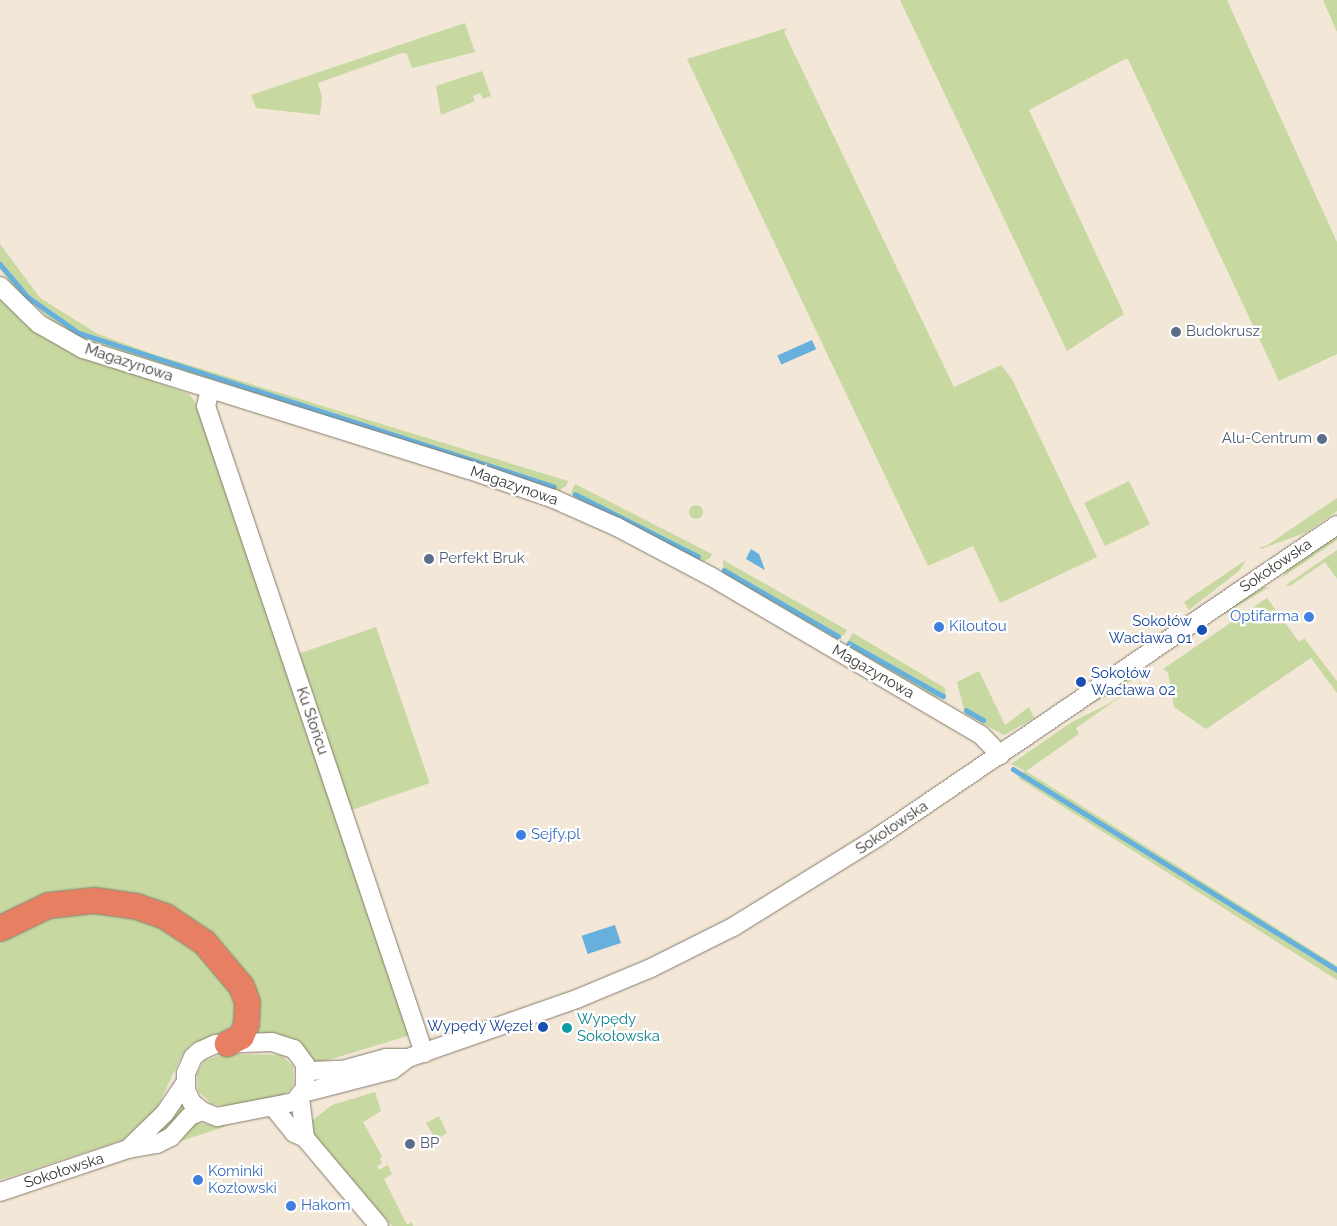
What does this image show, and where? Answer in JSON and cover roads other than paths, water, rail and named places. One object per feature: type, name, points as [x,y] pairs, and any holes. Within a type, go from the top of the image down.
[{"type":"highway","points":[[0,928],[36,909],[87,900],[122,903],[165,916],[204,942],[241,986],[247,1002],[246,1024],[241,1036],[227,1044]]},
{"type":"street","name":"Magazynowa","points":[[0,286],[24,313],[68,342],[210,390],[528,490],[617,527],[710,576],[973,730],[987,739],[1000,755]]},
{"type":"street","name":"Ku Słońcu","points":[[210,390],[206,406],[416,1055]]},
{"type":"street","name":"Sokołowska","points":[[301,1095],[392,1070],[416,1055],[579,998],[708,940],[808,883],[1000,755],[1337,525]]},
{"type":"street","points":[[301,1095],[286,1106],[217,1117],[202,1111],[188,1097],[186,1082],[189,1064],[196,1054],[208,1046],[284,1044],[301,1057],[307,1072],[301,1095],[305,1138]]},
{"type":"street","name":"Sokołowska","points":[[307,1072],[343,1070],[386,1058],[416,1055]]},
{"type":"street","name":"Sokołowska","points":[[128,1149],[166,1113],[186,1082]]},
{"type":"street","points":[[274,1108],[294,1132],[305,1138],[380,1226]]},
{"type":"street","name":"Sokołowska","points":[[0,1192],[128,1149],[164,1141],[190,1116],[202,1111]]},
{"type":"water","points":[[812,340],[816,349],[781,365],[777,355]]},
{"type":"water","points":[[751,549],[759,554],[765,570],[746,559]]},
{"type":"water","points":[[615,925],[621,943],[588,954],[582,936]]},
{"type":"waterway","points":[[0,264],[28,297],[79,333],[554,486]]},
{"type":"waterway","points":[[575,494],[698,556]]},
{"type":"waterway","points":[[724,570],[838,636]]},
{"type":"waterway","points":[[849,643],[943,696]]},
{"type":"waterway","points":[[966,710],[983,720]]},
{"type":"waterway","points":[[1013,769],[1337,970]]},
{"type":"place","name":"Budokrusz","points":[[1176,332]]},
{"type":"place","name":"Alu-Centrum","points":[[1322,439]]},
{"type":"place","name":"Perfekt Bruk","points":[[429,559]]},
{"type":"place","name":"Optifarma","points":[[1309,617]]},
{"type":"place","name":"Kiloutou","points":[[939,627]]},
{"type":"place","name":"Sokołów Wacława 01","points":[[1202,630]]},
{"type":"place","name":"Sokołów Wacława 02","points":[[1081,682]]},
{"type":"place","name":"Sejfy.pl","points":[[521,835]]},
{"type":"place","name":"Wypędy Węzeł","points":[[543,1027]]},
{"type":"place","name":"Wypędy Sokołowska","points":[[567,1028]]},
{"type":"place","name":"BP","points":[[410,1144]]},
{"type":"place","name":"Kominki Kozłowski","points":[[198,1180]]},
{"type":"place","name":"Hakom","points":[[291,1206]]}]
